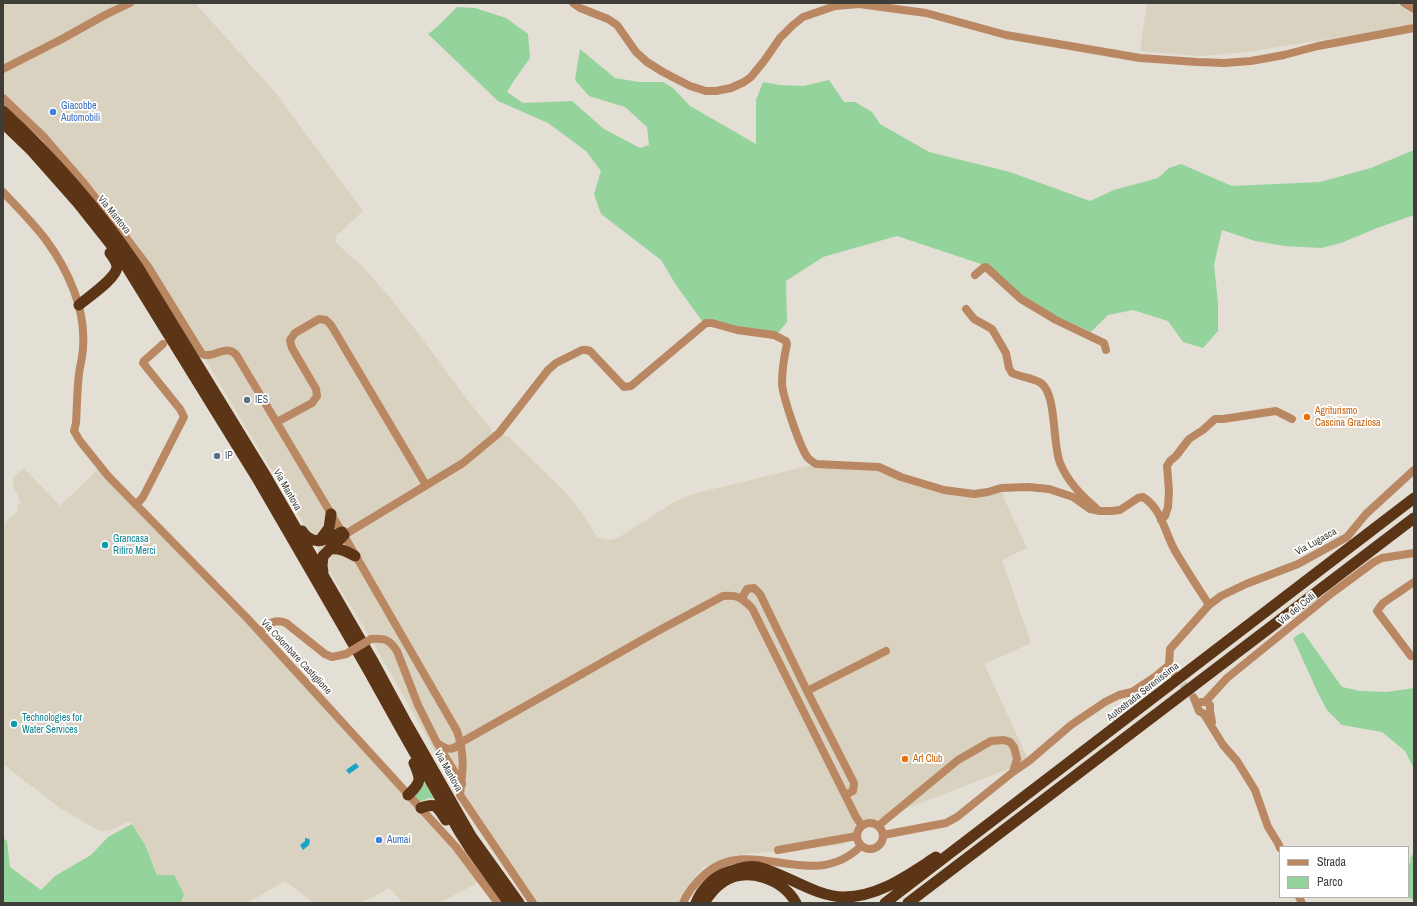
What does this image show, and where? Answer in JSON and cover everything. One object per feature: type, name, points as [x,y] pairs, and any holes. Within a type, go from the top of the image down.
[{"type":"highway","name":"Via Mantova","points":[[3,111],[56,165],[84,197],[126,250],[260,466],[471,836],[519,903]]},
{"type":"highway","name":"Via Mantova","points":[[3,124],[32,151],[88,215],[120,256],[257,478],[363,661],[400,729],[471,850],[509,903]]},
{"type":"highway","points":[[79,305],[112,278],[117,270],[117,265],[100,239],[88,215]]},
{"type":"highway","points":[[112,278],[127,276],[142,292]]},
{"type":"highway","name":"Autostrada Serenissima","points":[[886,903],[1414,498]]},
{"type":"highway","points":[[319,540],[329,528],[331,514]]},
{"type":"highway","points":[[288,515],[293,518],[306,537],[310,540],[319,540],[343,533]]},
{"type":"highway","points":[[908,903],[1414,518]]},
{"type":"highway","points":[[325,578],[322,559],[326,552],[343,533]]},
{"type":"highway","points":[[330,549],[336,548],[345,550],[355,556]]},
{"type":"highway","points":[[400,729],[409,754],[419,775],[420,782],[417,787],[408,794]]},
{"type":"highway","points":[[421,808],[430,804],[435,806],[454,832],[471,850]]},
{"type":"highway","points":[[696,903],[706,886],[721,875],[739,868],[757,867],[819,892],[831,895],[843,897],[871,893],[904,878],[1008,810]]},
{"type":"highway","points":[[914,903],[952,869]]},
{"type":"highway","points":[[704,903],[710,894],[724,882],[740,876],[758,875],[781,886],[789,893],[796,903]]},
{"type":"street","points":[[3,69],[130,3]]},
{"type":"street","points":[[573,3],[580,8],[608,19],[617,26],[636,52],[647,62],[690,86],[706,91],[731,88],[744,82],[751,77],[780,38],[793,25],[804,17],[834,4],[859,4],[926,13],[1006,35],[1140,58],[1197,62],[1224,63],[1250,61],[1284,55],[1318,46],[1414,28]]},
{"type":"street","points":[[3,98],[44,137],[83,182],[118,226],[149,268],[202,354],[207,356],[217,352],[230,351],[236,353],[343,533],[452,722],[460,743],[463,771],[460,795],[533,903]]},
{"type":"street","points":[[3,192],[45,239],[54,252],[64,269],[79,305]]},
{"type":"street","points":[[975,275],[986,267],[1021,300],[1056,320],[1104,343],[1106,350]]},
{"type":"street","name":"Via Colombare Castiglione","points":[[79,305],[84,347],[79,376],[76,423],[74,430],[100,467],[260,632],[456,847],[498,903]]},
{"type":"street","points":[[966,308],[974,319],[992,329],[1006,353],[1009,368],[1012,373],[1040,383],[1048,391],[1053,412],[1057,452],[1060,463],[1079,494],[1100,511]]},
{"type":"street","points":[[277,422],[312,402],[317,396],[316,389],[292,348],[290,340],[295,333],[319,319],[326,320],[331,324],[426,485]]},
{"type":"street","points":[[343,533],[463,463],[499,433],[548,370],[556,363],[582,350],[590,351],[624,387],[627,388],[706,323],[712,323],[737,330],[774,335],[786,341],[787,344],[782,384],[784,396],[808,458],[816,464],[879,467],[901,477],[944,490],[974,494],[1001,488],[1049,489],[1073,497],[1090,509],[1100,511],[1112,512],[1120,510],[1138,498],[1143,497],[1147,499],[1161,520],[1174,548],[1209,605]]},
{"type":"street","points":[[136,505],[143,497],[184,417],[180,409],[143,363],[144,360],[163,344]]},
{"type":"street","points":[[1161,520],[1165,516],[1168,507],[1169,491],[1167,466],[1189,439],[1216,419],[1223,420],[1276,411],[1292,419]]},
{"type":"street","name":"Via Lugasca","points":[[1169,665],[1170,649],[1209,605],[1221,596],[1246,584],[1298,564],[1347,537],[1366,514],[1414,470]]},
{"type":"street","name":"Via dei Colli","points":[[1279,846],[1268,828],[1255,790],[1237,762],[1223,745],[1213,727],[1205,707],[1214,692],[1227,678],[1332,593],[1374,562],[1382,558],[1414,553]]},
{"type":"street","points":[[1411,656],[1377,611],[1383,603],[1414,582]]},
{"type":"street","points":[[742,598],[747,589],[754,588],[760,594],[854,783],[853,791],[845,795]]},
{"type":"street","points":[[437,742],[448,749],[454,749],[460,743],[656,632],[723,596],[733,595],[742,598],[752,608],[845,795],[862,826]]},
{"type":"street","points":[[260,632],[271,622],[281,621],[286,623],[325,654],[332,657],[346,654],[371,639],[387,640],[392,643],[397,651],[418,705],[437,742],[462,784]]},
{"type":"street","points":[[807,691],[886,651]]},
{"type":"street","points":[[883,835],[946,823],[957,817],[1029,761],[1071,725],[1105,702],[1119,695],[1132,692],[1156,676],[1169,665],[1173,673]]},
{"type":"street","points":[[878,826],[958,760],[991,741],[1004,740],[1010,742],[1014,747],[1017,759],[1013,772]]},
{"type":"street","points":[[449,762],[454,768],[463,771]]},
{"type":"street","points":[[870,823],[878,826],[883,835],[883,839],[878,846],[870,849],[861,846],[857,836],[862,826],[870,823]]},
{"type":"street","points":[[778,850],[857,836]]},
{"type":"street","points":[[683,903],[697,881],[712,868],[731,860],[750,858],[795,866],[810,867],[843,860],[853,854],[861,846]]},
{"type":"shaded area","points":[[3,3],[195,3],[275,92],[363,211],[336,236],[335,242],[363,267],[386,293],[493,432],[509,437],[566,493],[582,513],[597,537],[610,540],[618,538],[674,502],[693,494],[816,464],[879,467],[960,492],[1001,488],[1006,503],[1027,548],[1002,560],[1031,643],[984,664],[1029,761],[877,820],[841,845],[736,855],[703,867],[686,888],[679,903],[533,903],[460,795],[371,639],[322,559],[314,541],[202,354],[83,182],[3,98]]},
{"type":"shaded area","points":[[1147,3],[1395,3],[1414,15],[1414,25],[1248,52],[1200,56],[1140,51]]},
{"type":"shaded area","points":[[100,467],[168,536],[481,881],[439,903],[403,903],[389,888],[362,903],[314,903],[285,881],[247,903],[181,903],[184,894],[157,875],[145,845],[130,821],[111,830],[98,830],[60,808],[3,764],[3,524],[18,511],[17,506],[21,502],[13,486],[13,477],[24,468],[60,506]]},
{"type":"green space","points":[[457,7],[475,8],[506,18],[528,34],[530,58],[507,92],[523,103],[572,101],[604,129],[640,148],[649,145],[647,127],[625,107],[589,96],[575,80],[580,49],[615,78],[639,82],[663,82],[673,88],[690,106],[756,144],[756,100],[763,82],[780,85],[804,86],[829,80],[844,102],[855,102],[872,112],[880,124],[929,152],[1010,172],[1090,201],[1114,190],[1158,178],[1169,168],[1181,164],[1232,186],[1320,182],[1371,168],[1414,150],[1414,215],[1341,243],[1321,248],[1285,246],[1255,241],[1222,230],[1214,265],[1218,303],[1218,331],[1203,348],[1183,342],[1168,321],[1133,310],[1108,315],[1091,332],[1024,301],[984,265],[897,236],[823,257],[786,281],[787,322],[773,339],[705,325],[676,285],[661,260],[601,214],[594,194],[601,171],[586,151],[548,123],[498,101],[428,34]]},
{"type":"green space","points":[[1303,632],[1342,687],[1360,691],[1387,692],[1414,688],[1414,769],[1405,751],[1382,732],[1342,725],[1327,710],[1293,638]]},
{"type":"green space","points":[[425,782],[434,799],[429,798],[419,802],[415,796]]},
{"type":"green space","points":[[132,824],[145,845],[157,875],[174,875],[184,894],[181,903],[3,903],[3,838],[7,841],[10,867],[41,890],[55,876],[91,855],[108,837]]},
{"type":"green space","points":[[1414,853],[1414,900],[1409,898],[1410,858]]},
{"type":"water","points":[[356,763],[359,767],[349,774],[346,770]]},
{"type":"water","points":[[305,838],[310,840],[309,845],[303,850],[300,845],[305,841]]},
{"type":"tunnel","points":[[1175,675],[1194,698]]},
{"type":"place","name":"Giacobbe Automobili","points":[[53,112]]},
{"type":"place","name":"IES","points":[[247,400]]},
{"type":"place","name":"Agriturismo Cascina Graziosa","points":[[1307,417]]},
{"type":"place","name":"IP","points":[[217,456]]},
{"type":"place","name":"Grancasa Ritiro Merci","points":[[105,545]]},
{"type":"place","name":"Technologies for Water Services","points":[[14,724]]},
{"type":"place","name":"Art Club","points":[[905,759]]},
{"type":"place","name":"Aumai","points":[[379,840]]}]
